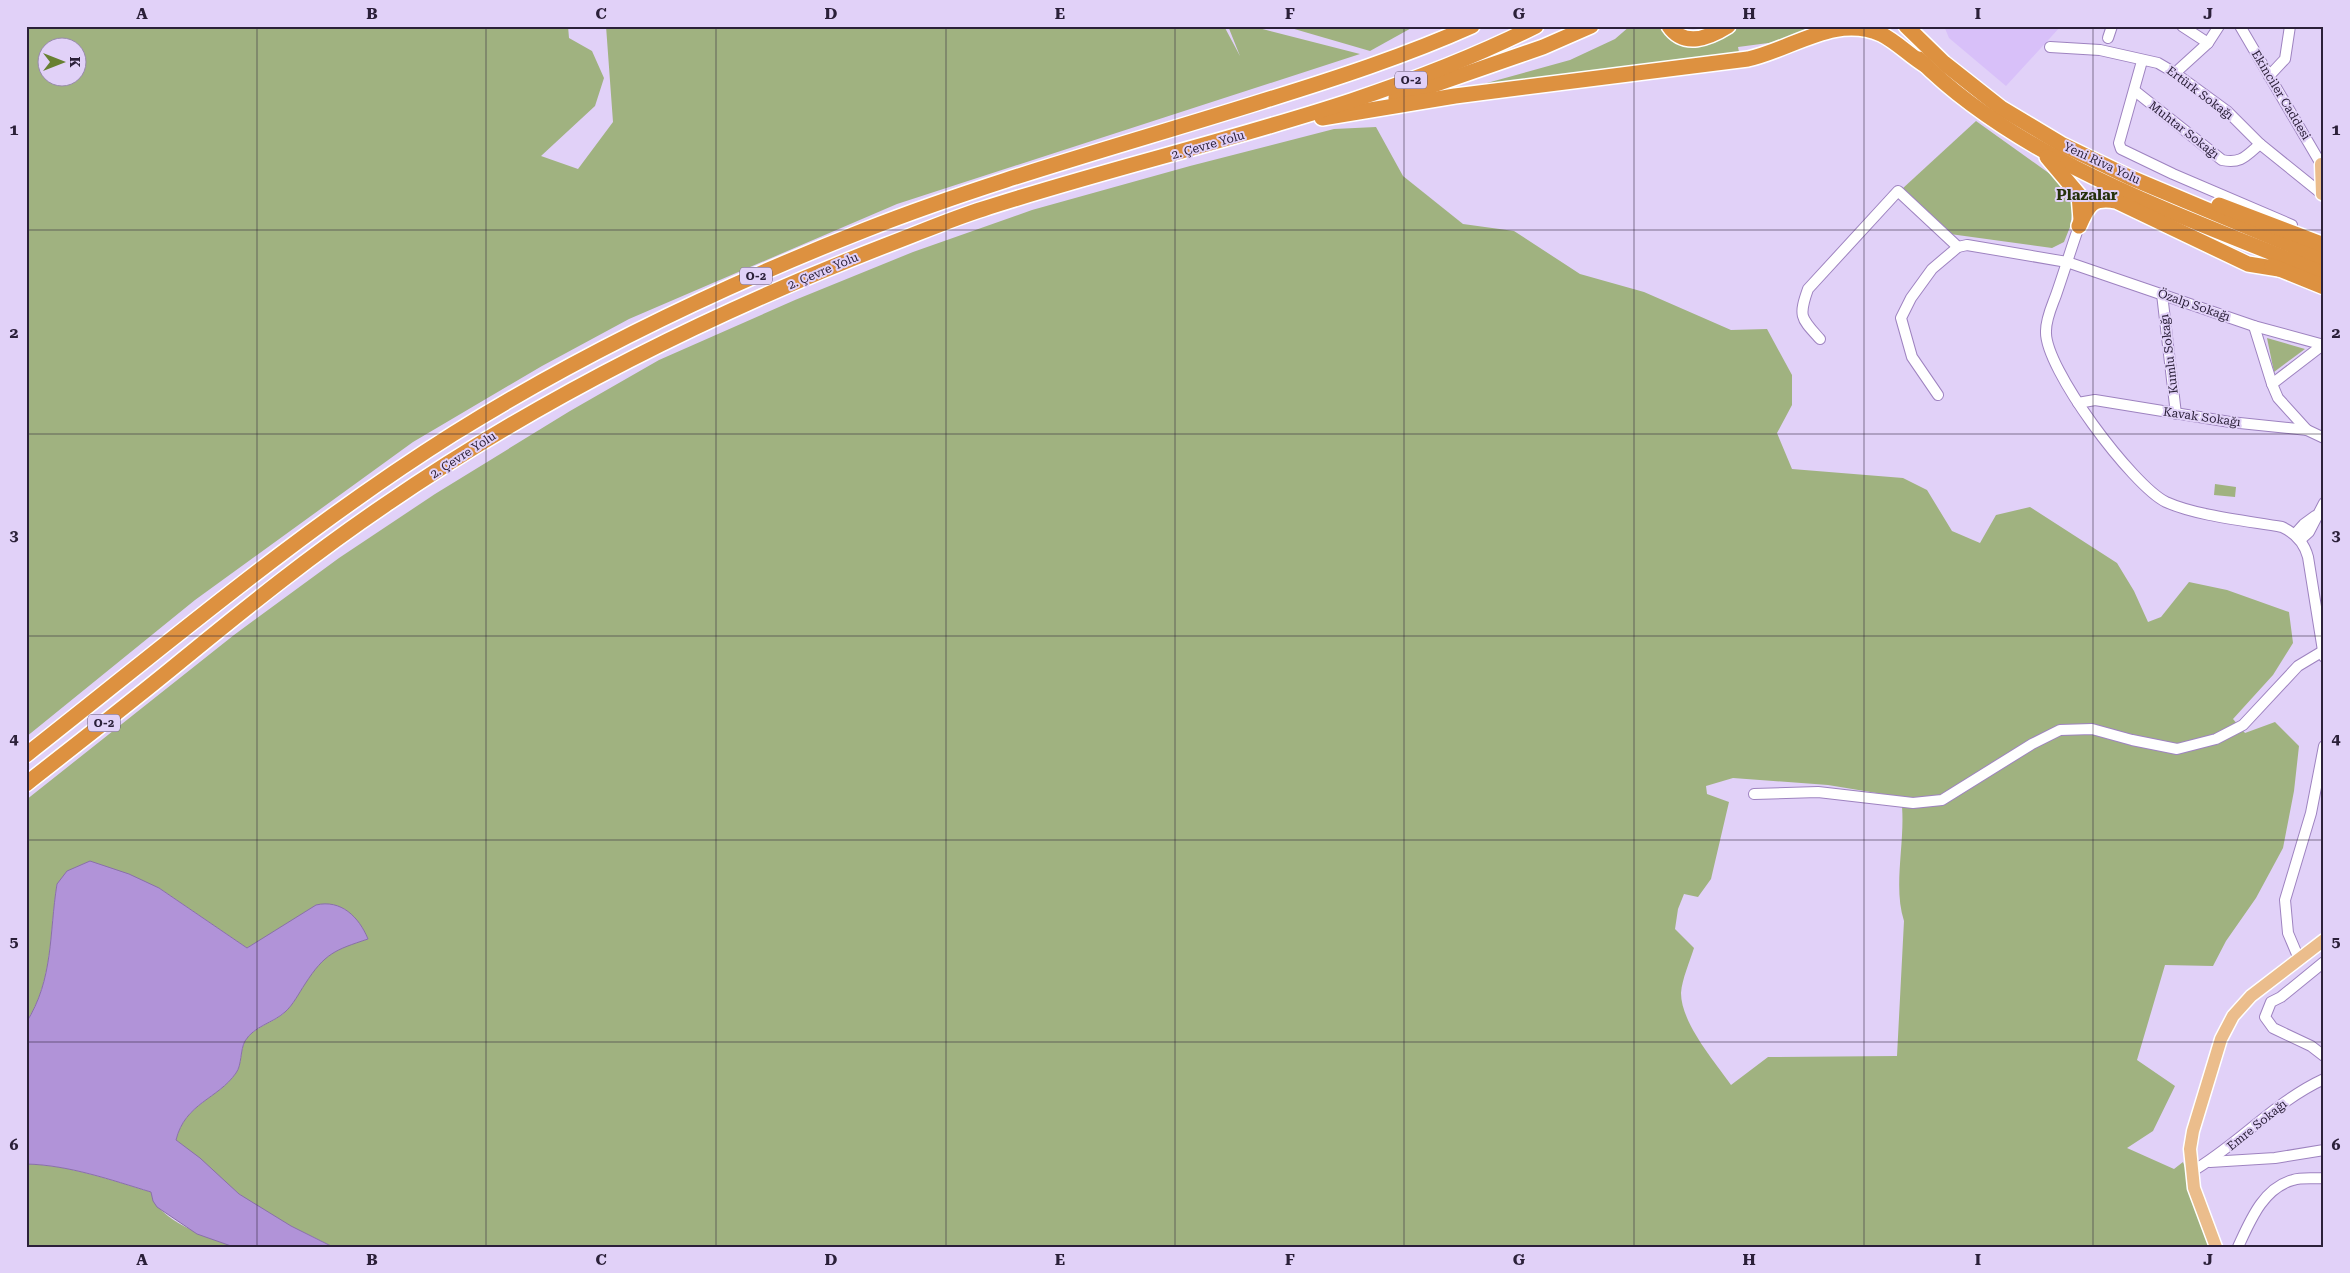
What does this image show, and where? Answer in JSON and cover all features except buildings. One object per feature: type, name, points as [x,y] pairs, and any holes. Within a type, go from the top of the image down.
[{"type":"highway","points":[[1412,50],[1452,26]]},
{"type":"highway","name":"2. Çevre Yolu","points":[[26,755],[288,549],[450,436],[580,361],[689,306],[863,230],[949,199],[1316,84],[1412,50],[1472,26]]},
{"type":"highway","name":"2. Çevre Yolu","points":[[26,784],[264,594],[384,505],[507,427],[669,339],[818,273],[981,210],[1283,124],[1378,93],[1509,40],[1536,26]]},
{"type":"highway","points":[[1342,116],[1543,47],[1591,26]]},
{"type":"highway","points":[[1669,26],[1675,34],[1690,39],[1713,34],[1728,26]]},
{"type":"highway","points":[[1888,26],[1925,65]]},
{"type":"highway","name":"Yeni Riva Yolu","points":[[1906,26],[1944,63],[2005,111],[2061,144],[2129,177],[2324,260]]},
{"type":"highway","points":[[1920,26],[1944,63]]},
{"type":"highway","points":[[1283,124],[1342,116],[1455,96],[1748,59],[1780,50],[1824,32],[1847,28],[1862,28],[1882,35],[2042,152],[2188,218],[2324,274]]},
{"type":"highway","points":[[2042,152],[2079,195],[2082,214],[2079,226]]},
{"type":"highway","points":[[2091,158],[2322,245]]},
{"type":"highway","points":[[2079,226],[2091,204],[2102,199],[2116,201],[2248,264],[2279,269]]},
{"type":"highway","points":[[2147,200],[2187,227],[2279,269],[2324,287]]},
{"type":"main road","points":[[2323,158],[2323,194]]},
{"type":"main road","points":[[2216,1247],[2194,1188],[2191,1172],[2193,1131],[2221,1039],[2234,1016],[2251,996],[2324,940]]},
{"type":"street","points":[[2108,38],[2112,26]]},
{"type":"street","points":[[2182,26],[2208,43]]},
{"type":"street","points":[[2175,73],[2208,43],[2219,26]]},
{"type":"street","name":"Ekinciler Caddesi","points":[[2240,26],[2269,76],[2323,158]]},
{"type":"street","points":[[2269,76],[2285,59],[2290,26]]},
{"type":"street","name":"Ertürk Sokağı","points":[[2050,47],[2100,50],[2142,61],[2158,63],[2227,111],[2260,144],[2323,194]]},
{"type":"street","points":[[2142,61],[2135,92],[2118,143],[2121,149],[2173,174],[2303,230],[2322,245]]},
{"type":"street","name":"Muhtar Sokağı","points":[[2135,92],[2222,160],[2240,161],[2260,144]]},
{"type":"street","points":[[1820,339],[1804,322],[1801,308],[1808,289],[1898,191],[1958,247],[1932,270],[1911,298],[1902,318],[1912,357],[1938,395]]},
{"type":"street","points":[[2079,226],[2046,323],[2046,341],[2053,359],[2078,403],[2111,448],[2155,496],[2180,507],[2282,527],[2306,528]]},
{"type":"street","name":"Özalp Sokağı","points":[[1958,247],[1967,245],[1983,246],[2067,262],[2254,326],[2323,345]]},
{"type":"street","name":"Kumlu Sokağı","points":[[2162,294],[2176,414]]},
{"type":"street","points":[[2254,326],[2278,398],[2307,430]]},
{"type":"street","points":[[2272,384],[2323,345]]},
{"type":"street","name":"Kavak Sokağı","points":[[2078,403],[2094,400],[2176,414],[2307,430],[2324,438]]},
{"type":"street","points":[[2297,537],[2316,516],[2324,503]]},
{"type":"street","points":[[2282,527],[2297,537],[2307,553]]},
{"type":"street","points":[[1754,794],[1818,792],[1913,803],[1942,800],[2032,744],[2060,730],[2092,729],[2132,740],[2177,749],[2216,739],[2243,725],[2298,666],[2323,654],[2307,553],[2306,528]]},
{"type":"street","points":[[2299,959],[2288,933],[2285,900],[2311,813],[2324,746]]},
{"type":"street","points":[[2324,962],[2281,997],[2271,1002],[2265,1017],[2273,1028],[2311,1046],[2324,1056]]},
{"type":"street","name":"Emre Sokağı","points":[[2191,1172],[2209,1162],[2275,1108],[2302,1089],[2324,1079]]},
{"type":"street","points":[[2209,1162],[2275,1158],[2324,1150]]},
{"type":"street","points":[[2238,1247],[2256,1209],[2268,1195],[2283,1183],[2295,1179],[2324,1178]]},
{"type":"shaded area","points":[[1944,26],[2061,26],[2006,86],[1949,38]]},
{"type":"shaded area","points":[[90,861],[129,874],[159,888],[247,948],[316,905],[325,904],[341,907],[360,924],[368,939],[347,946],[325,959],[312,974],[288,1009],[249,1036],[243,1045],[236,1073],[229,1082],[194,1109],[180,1128],[176,1140],[200,1158],[239,1194],[291,1226],[333,1247],[234,1247],[197,1234],[157,1207],[151,1192],[74,1170],[26,1164],[26,1023],[42,990],[46,973],[57,884],[67,871]]},
{"type":"green space","points":[[26,26],[568,26],[569,38],[592,51],[604,78],[595,106],[541,156],[578,169],[613,122],[606,26],[1224,26],[1240,56],[1228,26],[1251,26],[1360,54],[897,204],[629,319],[542,366],[413,442],[195,600],[26,737]]},
{"type":"green space","points":[[1284,26],[1415,26],[1370,51]]},
{"type":"green space","points":[[1630,26],[1662,26],[1674,40],[1697,46],[1714,41],[1735,29],[1745,26],[1813,26],[1776,42],[1738,47],[1739,52],[1672,60],[1672,64],[1476,86],[1570,60],[1615,39]]},
{"type":"green space","points":[[1976,121],[2064,184],[2074,202],[2070,227],[2064,242],[2052,248],[1950,234],[1902,189]]},
{"type":"green space","points":[[1376,127],[1403,176],[1463,224],[1514,231],[1580,274],[1644,292],[1731,330],[1767,329],[1792,375],[1792,405],[1777,433],[1792,469],[1903,478],[1927,490],[1952,531],[1980,543],[1996,515],[2030,507],[2117,563],[2134,591],[2148,622],[2161,617],[2189,582],[2227,590],[2289,612],[2293,643],[2273,675],[2233,719],[2245,733],[2275,722],[2299,746],[2294,791],[2283,848],[2256,898],[2226,941],[2213,966],[2165,965],[2137,1060],[2175,1086],[2153,1131],[2127,1148],[2174,1169],[2183,1162],[2212,1247],[333,1247],[260,1209],[230,1187],[176,1140],[180,1128],[194,1109],[229,1082],[236,1073],[243,1045],[249,1036],[254,1031],[278,1018],[288,1009],[314,969],[327,955],[335,950],[368,939],[358,922],[343,908],[275,932],[247,948],[159,888],[57,884],[46,973],[42,990],[26,1023],[26,800],[234,635],[339,558],[435,494],[570,411],[659,360],[795,300],[913,252],[1032,210],[1190,166],[1334,129]],"holes":[[[1733,778],[1828,785],[1901,797],[1902,828],[1899,892],[1904,921],[1897,1056],[1768,1057],[1731,1085],[1700,1042],[1682,1005],[1681,993],[1684,976],[1694,948],[1675,929],[1678,909],[1684,894],[1698,897],[1711,879],[1729,802],[1707,794],[1706,786]]]},
{"type":"green space","points":[[2267,338],[2305,349],[2274,372]]},
{"type":"green space","points":[[2215,484],[2236,487],[2235,497],[2214,495]]},
{"type":"green space","points":[[26,1164],[74,1170],[151,1192],[155,1202],[173,1220],[199,1233],[235,1247],[26,1247]]},
{"type":"district","name":"Plazalar","points":[[2087,195]]}]
